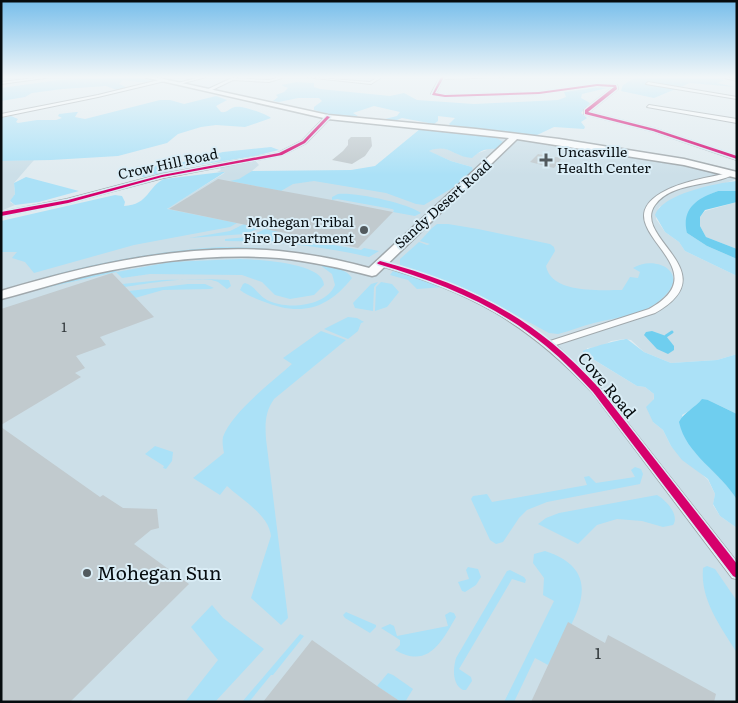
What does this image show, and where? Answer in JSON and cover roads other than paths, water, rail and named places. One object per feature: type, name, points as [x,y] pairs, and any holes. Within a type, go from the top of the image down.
[{"type":"main road","points":[[296,110],[328,117],[515,136],[663,158],[735,173]]},
{"type":"main road","name":"Sandy Desert Road","points":[[376,267],[415,229],[449,201],[515,136]]},
{"type":"main road","points":[[1,288],[100,260],[155,250],[202,245],[287,246],[319,250],[376,267]]},
{"type":"main road","points":[[1,295],[67,275],[106,266],[150,259],[208,254],[249,252],[288,254],[376,267]]},
{"type":"street","points":[[1,116],[30,110]]},
{"type":"street","points":[[588,110],[586,114],[654,130],[737,158]]},
{"type":"street","points":[[671,110],[737,121]]},
{"type":"street","name":"Crow Hill Road","points":[[1,214],[68,201],[178,172],[280,154],[304,142],[328,117]]},
{"type":"street","points":[[550,344],[639,316],[661,306],[669,299],[678,285],[677,267],[648,225],[646,219],[648,208],[654,199],[668,191],[735,173]]},
{"type":"street","name":"Cove Road","points":[[376,267],[423,275],[477,297],[517,320],[550,344],[596,390],[737,574]]},
{"type":"waterway","points":[[666,336],[672,332]]},
{"type":"place","name":"Uncasville Health Center","points":[[546,160]]},
{"type":"place","name":"Mohegan Tribal Fire Department","points":[[364,230]]},
{"type":"place","name":"Mohegan Sun","points":[[87,573]]}]
